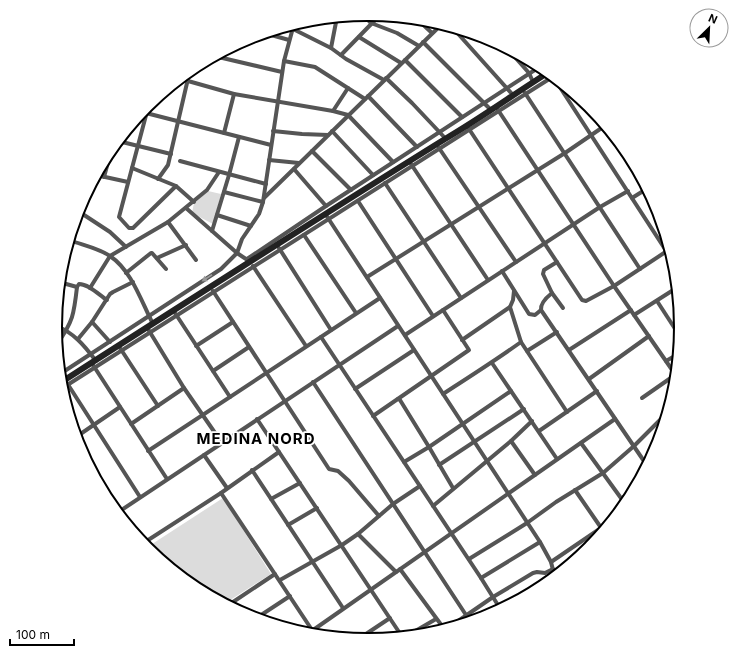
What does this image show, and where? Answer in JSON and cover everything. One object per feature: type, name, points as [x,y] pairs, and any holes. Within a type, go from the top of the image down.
[{"type":"street","points":[[331,48],[336,23]]},
{"type":"street","points":[[341,55],[371,23],[397,33],[419,46]]},
{"type":"street","points":[[425,27],[432,33]]},
{"type":"street","points":[[264,200],[312,150],[437,29]]},
{"type":"street","points":[[65,371],[222,269],[236,253],[242,239],[259,214],[264,200],[282,72],[293,30]]},
{"type":"street","points":[[295,30],[331,48],[346,59],[385,79],[446,139]]},
{"type":"street","points":[[459,34],[513,95]]},
{"type":"street","points":[[274,36],[289,40]]},
{"type":"street","points":[[359,37],[401,63]]},
{"type":"street","points":[[423,42],[447,68],[461,79],[484,103],[495,110],[538,169],[614,286],[672,370]]},
{"type":"street","points":[[223,58],[282,72]]},
{"type":"street","points":[[516,59],[533,82]]},
{"type":"street","points":[[405,60],[462,117]]},
{"type":"street","points":[[284,61],[315,67],[348,88],[367,97],[417,147]]},
{"type":"street","points":[[67,382],[212,290],[326,206],[534,70]]},
{"type":"street","points":[[495,110],[513,95],[524,92],[533,82],[545,77]]},
{"type":"street","points":[[212,290],[222,280],[327,217],[358,201],[411,164],[547,78]]},
{"type":"street","points":[[158,179],[168,165],[188,81],[234,94],[333,111],[348,115],[393,162]]},
{"type":"street","points":[[333,111],[348,88]]},
{"type":"street","points":[[561,89],[665,248]]},
{"type":"street","points":[[524,92],[640,269]]},
{"type":"street","points":[[224,133],[234,94]]},
{"type":"street","points":[[150,113],[271,145]]},
{"type":"street","points":[[142,121],[138,145],[119,217],[129,228],[133,228],[176,186]]},
{"type":"street","points":[[438,147],[446,139],[468,128]]},
{"type":"street","points":[[468,128],[582,300],[586,301],[614,286],[666,252]]},
{"type":"street","points":[[367,277],[565,153],[601,128]]},
{"type":"street","points":[[273,131],[302,134],[330,133],[373,175]]},
{"type":"street","points":[[212,231],[239,137]]},
{"type":"street","points":[[124,142],[171,154]]},
{"type":"street","points":[[438,147],[516,262]]},
{"type":"street","points":[[312,150],[351,190]]},
{"type":"street","points":[[269,160],[299,163]]},
{"type":"street","points":[[180,161],[266,184]]},
{"type":"street","points":[[278,247],[304,235],[369,186],[411,164]]},
{"type":"street","points":[[411,164],[488,280]]},
{"type":"street","points":[[132,168],[176,186],[194,202]]},
{"type":"street","points":[[106,169],[104,177],[128,182]]},
{"type":"street","points":[[294,169],[326,206]]},
{"type":"street","points":[[90,288],[110,256],[168,222],[194,202],[207,190],[219,172]]},
{"type":"street","points":[[385,183],[461,298]]},
{"type":"street","points":[[405,335],[600,207],[628,191]]},
{"type":"street","points":[[632,198],[643,191]]},
{"type":"street","points":[[224,192],[264,200]]},
{"type":"street","points":[[358,201],[433,316]]},
{"type":"street","points":[[186,208],[236,253],[250,263],[306,346]]},
{"type":"street","points":[[83,215],[110,232],[126,247]]},
{"type":"street","points":[[217,215],[251,226]]},
{"type":"street","points":[[327,217],[528,523],[551,562],[553,569],[545,574],[537,572],[533,573],[493,597],[458,621]]},
{"type":"street","points":[[168,222],[196,260]]},
{"type":"street","points":[[304,235],[356,313]]},
{"type":"street","points":[[74,242],[110,256],[126,273],[132,282],[154,325]]},
{"type":"street","points":[[157,258],[186,245]]},
{"type":"street","points":[[278,247],[331,330]]},
{"type":"street","points":[[126,273],[150,252],[166,269]]},
{"type":"street","points":[[557,262],[544,270],[543,274],[552,292],[563,308]]},
{"type":"street","points":[[222,269],[222,280]]},
{"type":"street","points":[[502,271],[529,314],[535,315],[541,310]]},
{"type":"street","points":[[78,339],[92,322],[112,292],[132,282]]},
{"type":"street","points":[[66,284],[77,287]]},
{"type":"street","points":[[62,336],[67,330],[74,312],[77,287],[79,284],[90,288],[107,300]]},
{"type":"street","points":[[212,290],[286,401],[329,469],[338,471],[379,516]]},
{"type":"street","points":[[462,340],[510,307],[513,300],[514,291]]},
{"type":"street","points":[[634,315],[672,291]]},
{"type":"street","points":[[552,292],[540,306],[541,310],[644,461]]},
{"type":"street","points":[[148,451],[380,298]]},
{"type":"street","points":[[657,301],[675,329]]},
{"type":"street","points":[[510,307],[521,342],[567,412]]},
{"type":"street","points":[[373,416],[469,350],[443,310]]},
{"type":"street","points":[[569,350],[631,310]]},
{"type":"street","points":[[149,331],[154,325],[175,314]]},
{"type":"street","points":[[175,314],[230,397]]},
{"type":"street","points":[[92,322],[110,342]]},
{"type":"street","points":[[196,346],[233,322]]},
{"type":"street","points":[[122,509],[398,326]]},
{"type":"street","points":[[62,328],[78,339],[91,354],[94,364],[120,407],[167,479]]},
{"type":"street","points":[[149,331],[184,388],[222,443]]},
{"type":"street","points":[[527,351],[556,332]]},
{"type":"street","points":[[589,379],[649,336]]},
{"type":"street","points":[[321,337],[498,605]]},
{"type":"street","points":[[443,394],[477,371],[492,363],[521,342]]},
{"type":"street","points":[[213,371],[249,347]]},
{"type":"street","points":[[120,348],[158,406]]},
{"type":"street","points":[[355,389],[414,350]]},
{"type":"street","points":[[666,361],[673,357]]},
{"type":"street","points":[[492,363],[557,459]]},
{"type":"street","points":[[642,398],[670,380]]},
{"type":"street","points":[[313,382],[466,615]]},
{"type":"street","points":[[68,387],[140,497]]},
{"type":"street","points":[[131,424],[184,388]]},
{"type":"street","points":[[404,462],[429,447],[511,390]]},
{"type":"street","points":[[539,431],[597,391]]},
{"type":"street","points":[[398,400],[400,400],[453,488]]},
{"type":"street","points":[[81,434],[120,407]]},
{"type":"street","points":[[439,464],[524,409]]},
{"type":"street","points":[[258,419],[400,632]]},
{"type":"street","points":[[314,629],[615,419]]},
{"type":"street","points":[[433,506],[511,441],[532,421]]},
{"type":"street","points":[[469,560],[528,523],[556,502],[603,473],[660,422]]},
{"type":"street","points":[[511,441],[535,475]]},
{"type":"street","points":[[582,443],[622,499]]},
{"type":"street","points":[[148,540],[221,493],[279,452]]},
{"type":"street","points":[[204,454],[227,488]]},
{"type":"street","points":[[252,470],[343,608]]},
{"type":"street","points":[[271,498],[300,483]]},
{"type":"street","points":[[280,580],[342,545],[358,534],[393,504],[420,486]]},
{"type":"street","points":[[575,490],[601,528]]},
{"type":"street","points":[[221,493],[311,628]]},
{"type":"street","points":[[288,525],[317,508]]},
{"type":"street","points":[[551,562],[600,529]]},
{"type":"street","points":[[358,534],[398,570],[441,625]]},
{"type":"street","points":[[481,578],[540,542]]},
{"type":"street","points":[[233,602],[275,574]]},
{"type":"street","points":[[261,615],[290,596]]},
{"type":"street","points":[[366,634],[390,618]]},
{"type":"street","points":[[417,630],[436,618]]},
{"type":"shaded area","points":[[208,191],[221,194],[213,224],[192,213],[194,203]]},
{"type":"shaded area","points":[[223,498],[271,574],[230,600],[215,593],[182,571],[152,544]]},
{"type":"district","name":"MEDINA NORD","points":[[256,439]]}]
